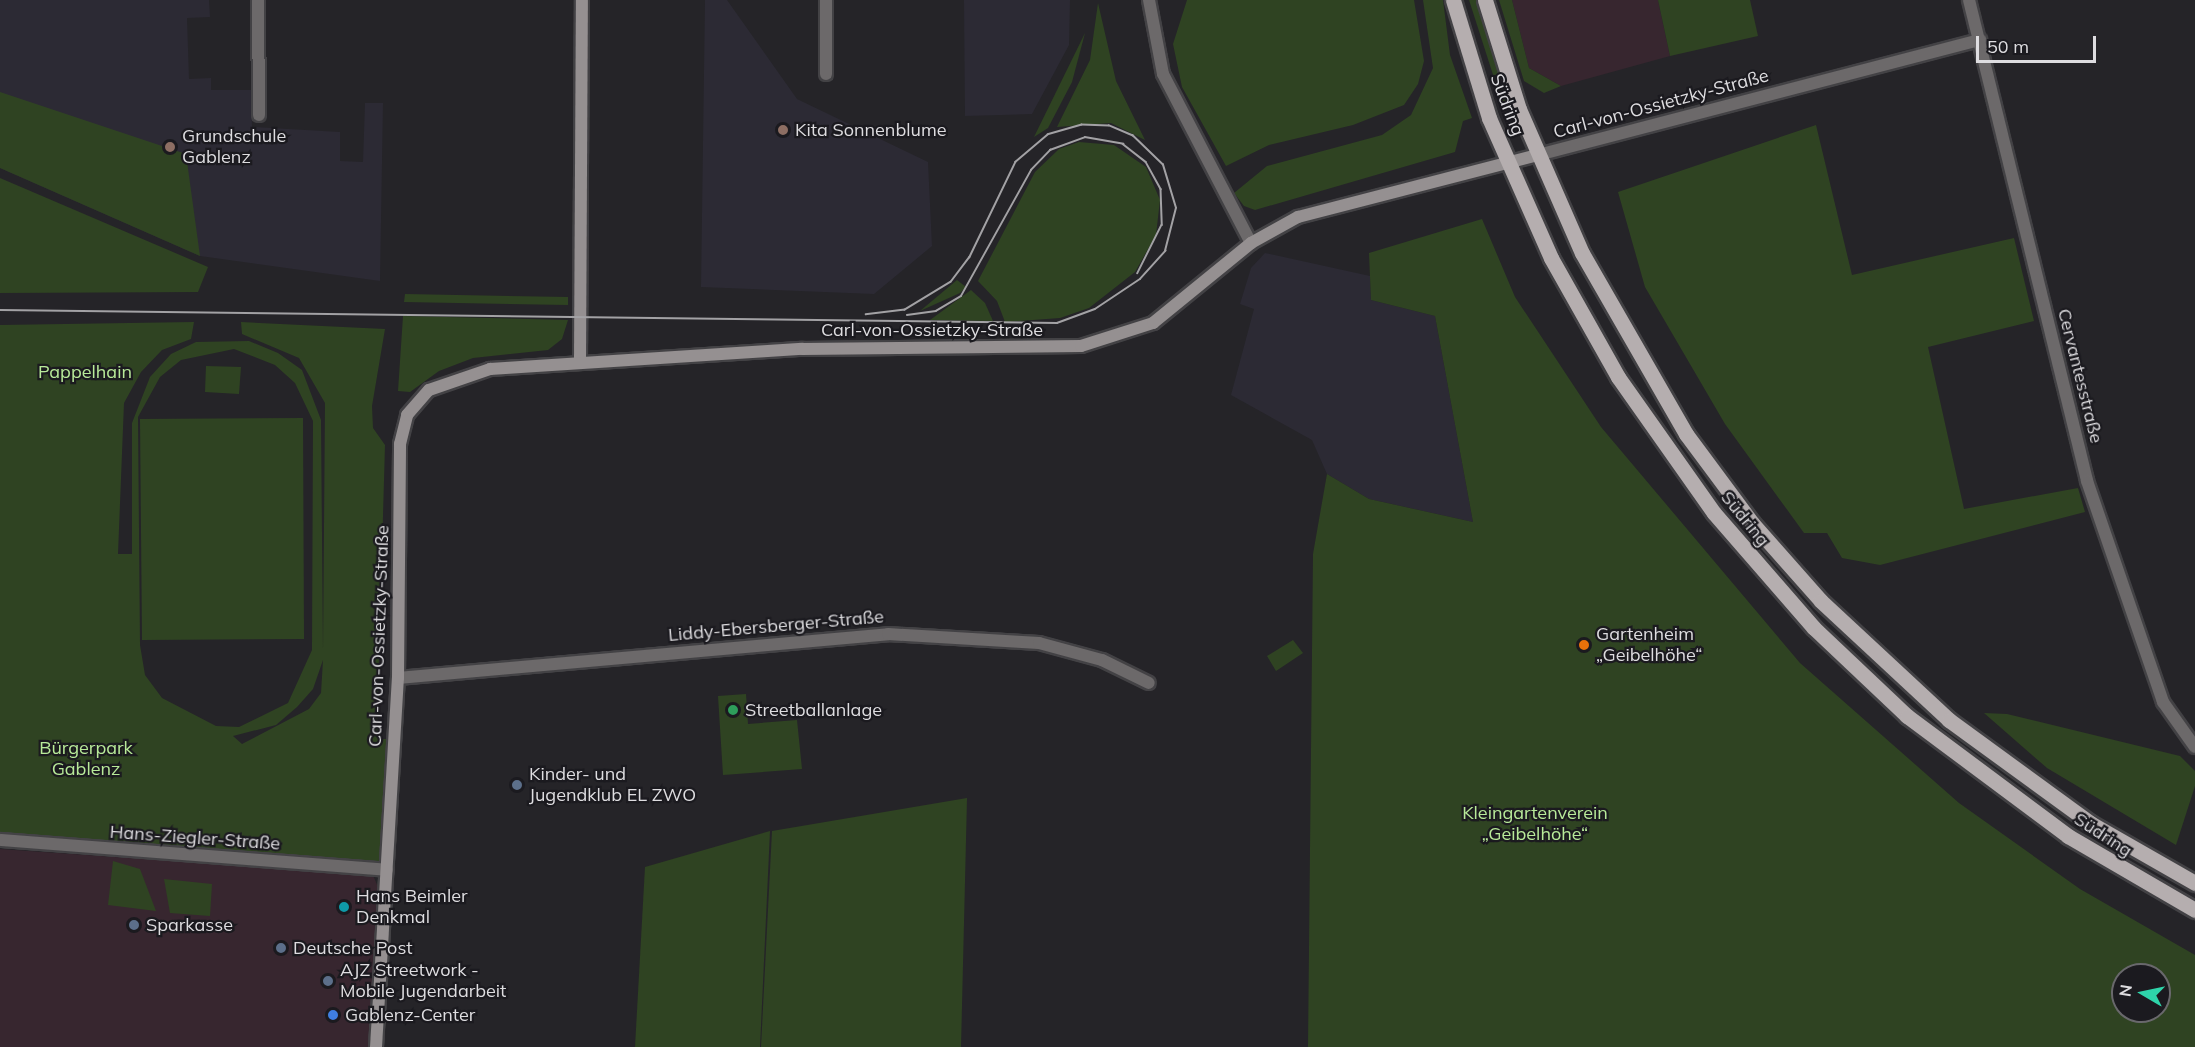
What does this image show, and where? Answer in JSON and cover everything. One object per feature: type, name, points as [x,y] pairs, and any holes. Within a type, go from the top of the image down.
[{"type":"main road","name":"Südring","points":[[1453,0],[1489,118],[1551,258],[1618,377],[1714,513],[1770,581],[1855,668],[1958,758],[2068,836],[2195,910]]},
{"type":"main road","name":"Südring","points":[[1485,0],[1538,155],[1582,253],[1686,434],[1752,523],[1821,602],[2019,776],[2195,883]]},
{"type":"street","points":[[258,0],[258,115]]},
{"type":"street","points":[[580,363],[582,0]]},
{"type":"street","points":[[826,0],[826,74]]},
{"type":"street","points":[[1149,0],[1163,74],[1251,243]]},
{"type":"street","name":"Cervantesstraße","points":[[1969,0],[2087,481],[2150,670],[2163,702],[2195,747]]},
{"type":"street","name":"Carl-von-Ossietzky-Straße","points":[[376,1047],[398,678],[400,444],[411,408],[429,390],[465,374],[580,363],[802,349],[1080,345],[1153,323],[1251,243],[1298,218],[1980,40]]},
{"type":"street","name":"Liddy-Ebersberger-Straße","points":[[398,678],[888,634],[1039,644],[1102,660],[1149,683]]},
{"type":"street","name":"Hans-Ziegler-Straße","points":[[0,840],[387,870]]},
{"type":"shaded area","name":"Grundschule Gablenz","points":[[0,0],[209,0],[210,17],[187,18],[189,79],[211,78],[211,90],[251,90],[252,127],[340,132],[340,161],[363,162],[365,103],[383,103],[380,281],[200,256],[0,168]]},
{"type":"shaded area","name":"Kita Sonnenblume","points":[[705,0],[727,0],[797,99],[928,162],[932,246],[874,294],[701,287]]},
{"type":"shaded area","points":[[964,0],[1070,0],[1069,45],[1032,114],[965,116]]},
{"type":"shaded area","points":[[1512,0],[1658,0],[1670,56],[1561,86],[1529,68]]},
{"type":"shaded area","points":[[1265,253],[1370,276],[1371,300],[1435,316],[1473,522],[1369,499],[1327,474],[1312,440],[1231,395],[1254,309],[1240,304],[1251,268]]},
{"type":"shaded area","points":[[0,849],[373,875],[380,892],[369,1047],[0,1047]]},
{"type":"green space","points":[[1187,0],[1414,0],[1424,61],[1418,84],[1404,105],[1353,125],[1269,145],[1226,166],[1182,87],[1173,44]]},
{"type":"green space","points":[[1423,0],[1443,0],[1450,55],[1472,118],[1463,121],[1455,152],[1255,210],[1244,206],[1234,193],[1267,166],[1382,135],[1411,115],[1433,68]]},
{"type":"green space","points":[[1469,0],[1476,0],[1509,107],[1504,109]]},
{"type":"green space","points":[[1499,0],[1512,0],[1529,68],[1561,86],[1544,93],[1524,81]]},
{"type":"green space","points":[[1658,0],[1750,0],[1758,36],[1670,56]]},
{"type":"green space","points":[[1098,3],[1116,81],[1145,140],[1111,123],[1057,127],[1090,60]]},
{"type":"green space","points":[[1085,33],[1072,82],[1048,128],[1034,137]]},
{"type":"green space","points":[[0,92],[186,154],[200,256],[0,168]]},
{"type":"green space","points":[[1816,125],[1852,275],[2014,238],[2034,321],[1928,347],[1964,509],[2078,488],[2085,512],[1880,565],[1842,558],[1827,533],[1804,533],[1725,424],[1645,287],[1618,192]]},
{"type":"green space","points":[[1079,142],[1114,145],[1146,167],[1160,200],[1156,235],[1135,272],[1089,308],[1060,318],[1005,322],[997,301],[978,281],[1035,172],[1059,149]]},
{"type":"green space","points":[[0,178],[208,267],[198,292],[0,293]]},
{"type":"green space","name":"Kleingartenverein „Geibelhöhe“","points":[[1482,219],[1515,297],[1601,427],[1800,663],[1959,803],[2080,889],[2195,955],[2195,1047],[1308,1047],[1313,554],[1327,474],[1369,499],[1473,522],[1435,316],[1371,300],[1369,253]]},
{"type":"green space","points":[[957,280],[966,287],[960,293],[920,311]]},
{"type":"green space","points":[[971,290],[985,303],[993,321],[930,320]]},
{"type":"green space","points":[[405,294],[568,297],[568,305],[404,302]]},
{"type":"green space","points":[[403,316],[568,320],[562,339],[548,350],[473,358],[439,371],[410,392],[398,391]]},
{"type":"green space","points":[[194,322],[191,339],[162,350],[141,372],[124,403],[118,554],[132,554],[132,423],[150,377],[171,354],[196,342],[249,341],[278,353],[302,370],[321,420],[323,651],[325,403],[299,358],[242,334],[241,322],[385,329],[372,406],[373,428],[385,445],[377,728],[383,739],[394,739],[387,870],[0,840],[0,325]],"holes":[[[234,349],[275,365],[295,383],[313,421],[312,650],[288,703],[239,727],[216,726],[162,698],[145,675],[140,645],[138,417],[160,377],[181,360]],[[323,660],[321,693],[309,709],[242,744],[233,736],[276,725],[313,689]]]},
{"type":"green space","points":[[206,366],[241,367],[239,394],[205,392]]},
{"type":"green space","points":[[303,418],[304,639],[142,640],[140,419]]},
{"type":"green space","points":[[1293,640],[1303,653],[1276,671],[1267,656]]},
{"type":"green space","points":[[746,694],[748,724],[797,720],[802,769],[723,775],[718,696]]},
{"type":"green space","points":[[1984,713],[2007,714],[2180,756],[2195,771],[2195,786],[2176,845],[2047,768]]},
{"type":"green space","points":[[967,798],[961,1047],[761,1047],[772,831]]},
{"type":"green space","points":[[770,831],[760,1047],[635,1047],[645,867]]},
{"type":"green space","points":[[113,861],[140,869],[156,911],[108,905]]},
{"type":"green space","points":[[164,879],[212,884],[210,916],[170,913]]},
{"type":"tram line","points":[[0,310],[1057,323],[1095,309],[1140,279],[1165,251],[1176,208],[1163,165],[1133,136],[1109,126],[1082,125],[1048,135],[1016,162],[970,257],[951,282],[905,310],[866,315]]},
{"type":"tram line","points":[[907,315],[936,311],[961,296],[1031,170],[1050,150],[1085,137],[1123,144],[1146,162],[1161,189],[1162,225],[1138,273]]},
{"type":"place","name":"Kita Sonnenblume","points":[[783,130]]},
{"type":"place","name":"Grundschule Gablenz","points":[[170,147]]},
{"type":"place","name":"Gartenheim „Geibelhöhe“","points":[[1584,645]]},
{"type":"place","name":"Streetballanlage","points":[[733,710]]},
{"type":"place","name":"Kinder- und Jugendklub EL ZWO","points":[[517,785]]},
{"type":"place","name":"Hans Beimler Denkmal","points":[[344,907]]},
{"type":"place","name":"Sparkasse","points":[[134,925]]},
{"type":"place","name":"Deutsche Post","points":[[281,948]]},
{"type":"place","name":"AJZ Streetwork - Mobile Jugendarbeit","points":[[328,981]]},
{"type":"place","name":"Gablenz-Center","points":[[333,1015]]},
{"type":"park label","name":"Pappelhain","points":[[85,372]]},
{"type":"park label","name":"Bürgerpark Gablenz","points":[[86,759]]}]
